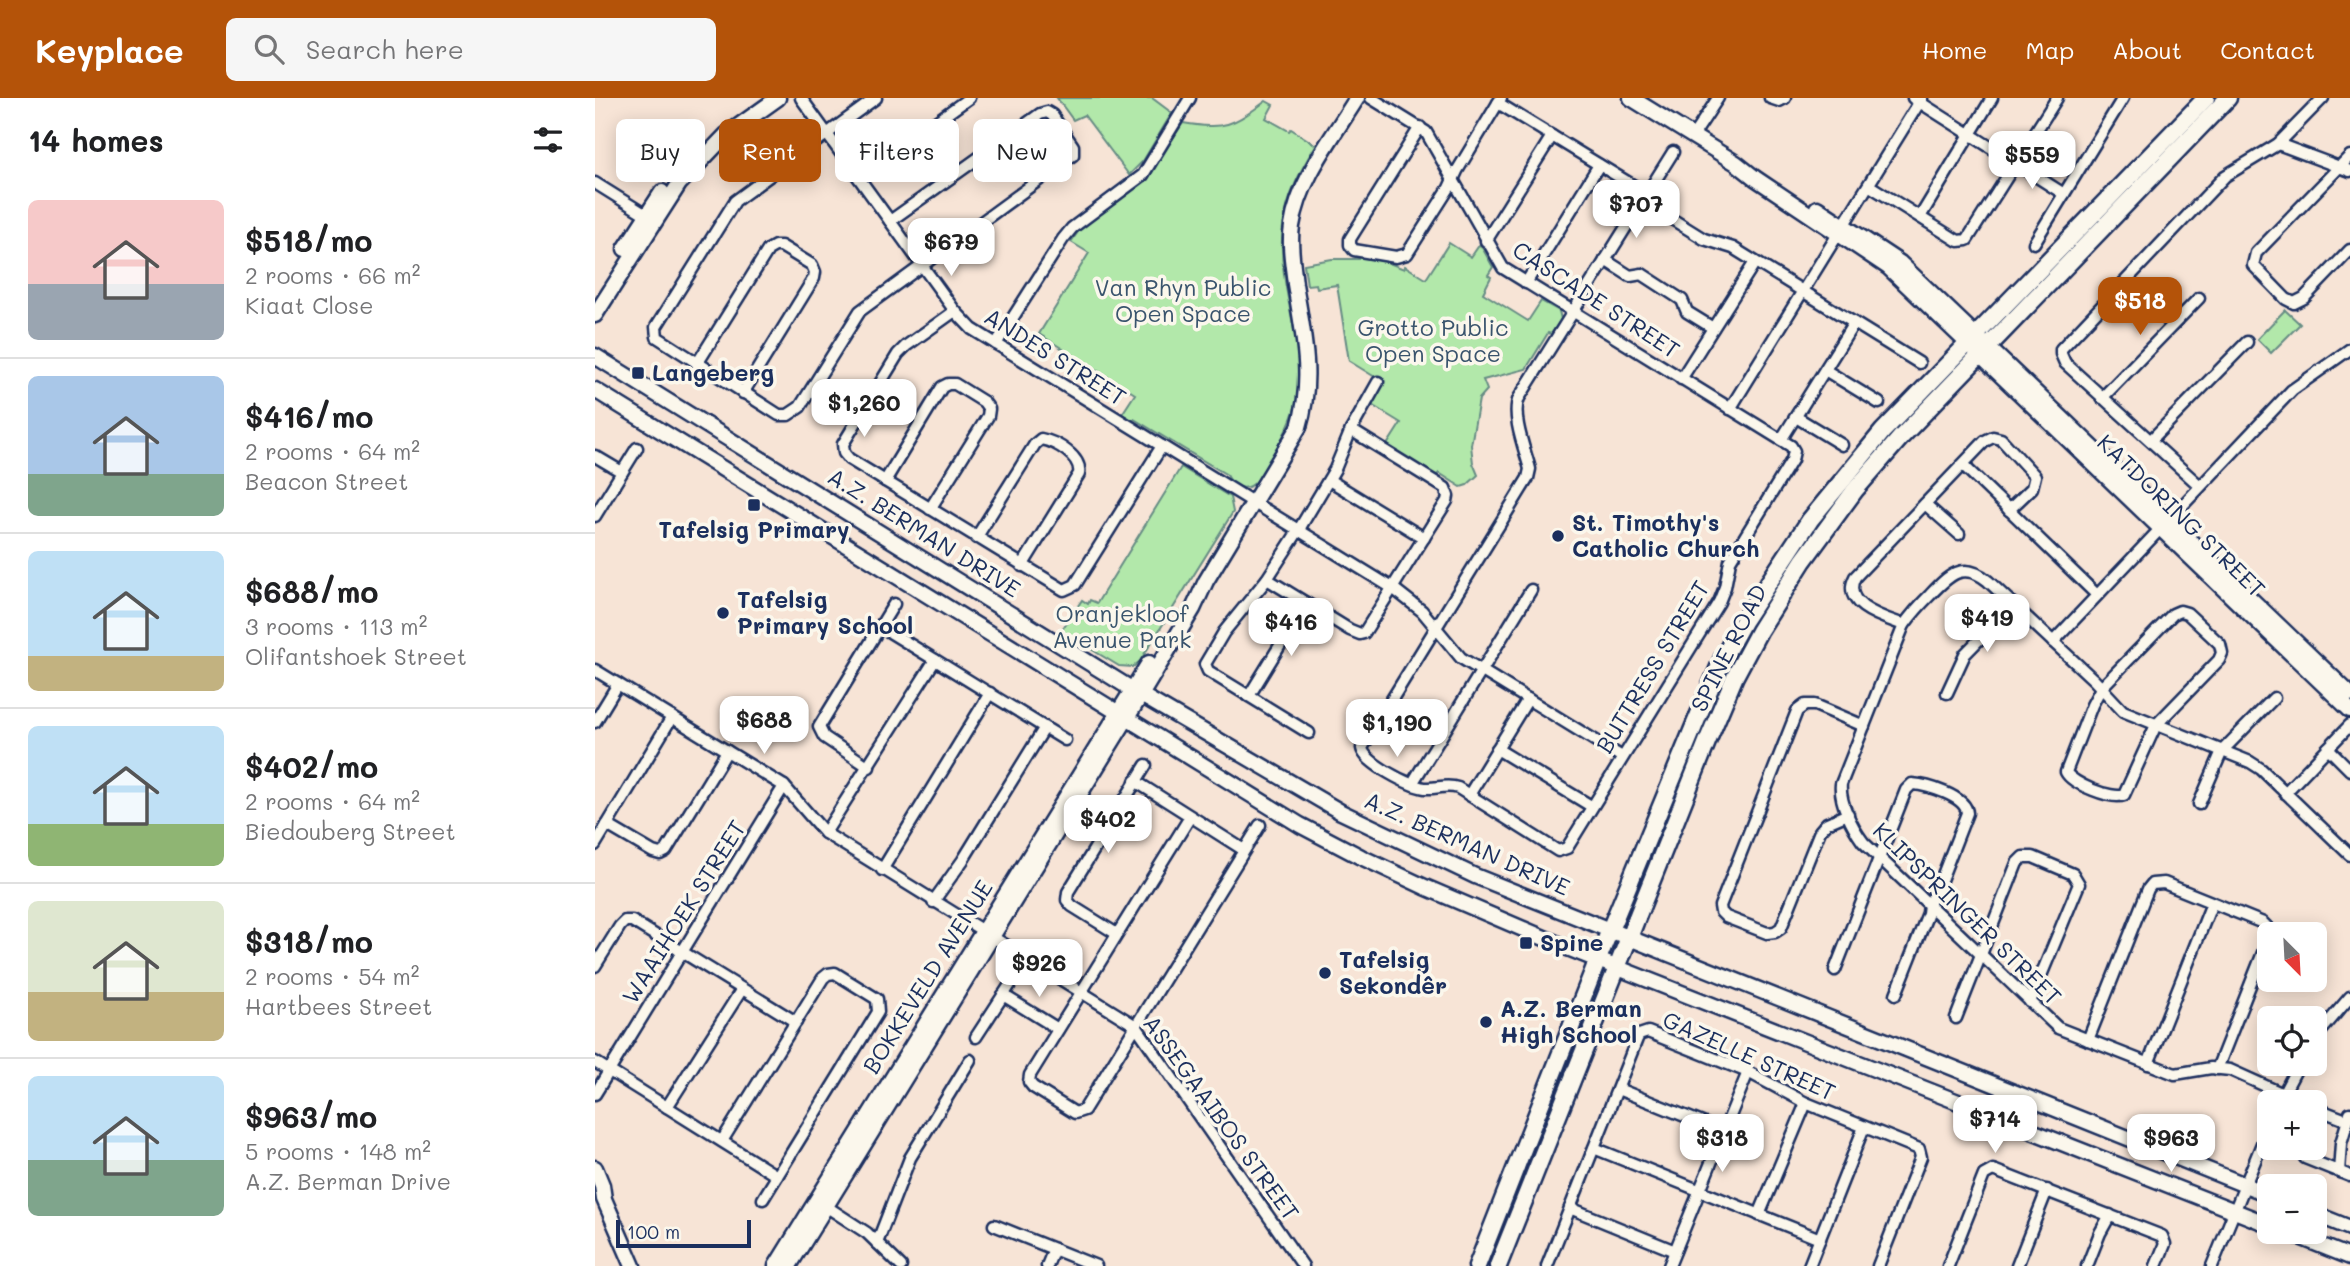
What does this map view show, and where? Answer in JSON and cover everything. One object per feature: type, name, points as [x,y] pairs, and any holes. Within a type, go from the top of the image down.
[{"type":"main road","name":"SPINE ROAD","points":[[1477,1266],[1598,959],[1707,695],[1744,620],[1810,520],[1883,431],[2206,98]]},
{"type":"main road","name":"SPINE ROAD","points":[[1498,1266],[1707,742],[1735,676],[1759,631],[1803,561],[1855,490],[1901,437],[2228,98]]},
{"type":"street","points":[[595,315],[675,175],[703,145],[764,98]]},
{"type":"street","points":[[595,298],[650,217],[710,149],[734,128],[778,98]]},
{"type":"street","name":"ANDES STREET","points":[[801,98],[835,145]]},
{"type":"street","points":[[876,98],[735,201],[656,327],[658,339],[779,415],[795,412],[860,311],[1073,155],[1073,146],[1052,115],[1047,112],[1040,114],[890,221]]},
{"type":"street","points":[[939,119],[968,98]]},
{"type":"street","points":[[996,344],[1063,239],[1072,228],[1143,175],[1190,98]]},
{"type":"street","name":"BOKKEVELD AVENUE","points":[[776,1266],[821,1203],[1137,692],[1193,609],[1206,581],[1290,446],[1305,406],[1308,369],[1292,260],[1292,226],[1308,178],[1357,98]]},
{"type":"street","name":"CASCADE STREET","points":[[1371,98],[1429,135],[1500,265],[1781,440]]},
{"type":"street","name":"KATDORING STREET","points":[[1631,98],[1736,163],[1755,178],[1842,229],[1972,338],[2164,524],[2350,710]]},
{"type":"street","points":[[1693,136],[1718,98]]},
{"type":"street","points":[[1770,98],[1776,101],[1785,98]]},
{"type":"street","points":[[1920,217],[1992,98]]},
{"type":"street","points":[[1870,186],[1958,241],[1967,240],[2057,98]]},
{"type":"street","points":[[2034,243],[2123,98]]},
{"type":"street","points":[[2200,486],[2062,359],[2061,349],[2225,176],[2278,144],[2323,98]]},
{"type":"street","points":[[1730,409],[1870,186],[1918,100],[2064,194]]},
{"type":"street","points":[[1420,127],[1350,239],[1352,248],[1356,251],[1396,257],[1407,254],[1500,101],[1647,194]]},
{"type":"street","points":[[1486,241],[1552,136]]},
{"type":"street","points":[[2278,144],[2350,171]]},
{"type":"street","points":[[1528,699],[1469,795],[1451,785],[1428,788],[1412,784],[1363,754],[1362,748],[1528,478],[1529,469],[1516,406],[1674,152]]},
{"type":"street","points":[[2350,156],[2256,253],[2253,265],[2286,299],[2294,303],[2304,298],[2350,250]]},
{"type":"street","points":[[1526,283],[1599,165]]},
{"type":"street","name":"ANDES STREET","points":[[863,182],[955,311],[972,329],[1394,589],[1422,611],[1461,658],[1622,757]]},
{"type":"street","points":[[595,183],[650,217]]},
{"type":"street","points":[[1667,216],[1704,239],[1733,248],[1919,363]]},
{"type":"street","points":[[697,364],[768,250],[781,246],[792,252],[812,265],[814,278],[743,393]]},
{"type":"street","points":[[1605,260],[1630,276],[1642,274],[1652,280],[1682,300],[1688,312],[1713,328]]},
{"type":"street","points":[[1681,379],[1755,262]]},
{"type":"street","points":[[2102,398],[2199,298]]},
{"type":"street","points":[[955,311],[898,354],[843,444],[846,457],[1059,589],[1072,588],[1162,446]]},
{"type":"street","points":[[1781,440],[1854,323]]},
{"type":"street","points":[[2152,439],[2247,342]]},
{"type":"street","points":[[2053,642],[2291,390],[2350,349]]},
{"type":"street","name":"A.Z. BERMAN DRIVE","points":[[595,356],[1137,692],[1341,812],[1475,876],[2257,1190]]},
{"type":"street","points":[[1825,370],[1879,403]]},
{"type":"street","points":[[1309,733],[1208,671],[1205,664],[1224,632],[1267,579],[1298,531],[1329,480],[1351,430],[1378,382]]},
{"type":"street","points":[[885,481],[945,385],[955,384],[984,402],[989,409],[988,416],[930,509]]},
{"type":"street","points":[[595,390],[1300,825],[1361,857],[1425,887],[1617,967],[2257,1220]]},
{"type":"street","points":[[1796,417],[1842,444]]},
{"type":"street","points":[[1267,579],[1350,630],[1362,634],[1394,589],[1447,501],[1447,491],[1351,430]]},
{"type":"street","points":[[1904,625],[1871,613],[1853,596],[1852,583],[1985,441],[1993,437],[2001,439],[2033,471],[2036,479],[2032,488],[2009,510]]},
{"type":"street","points":[[977,538],[1035,444],[1041,439],[1049,441],[1077,460],[1080,466],[1079,474],[1022,566]]},
{"type":"street","name":"BUTTRESS STREET","points":[[1469,795],[1556,850],[1567,848],[1719,602],[1730,561],[1794,457],[1793,448],[1781,440]]},
{"type":"street","points":[[595,516],[637,448]]},
{"type":"street","points":[[595,456],[622,472]]},
{"type":"street","points":[[1963,465],[2097,596]]},
{"type":"street","points":[[1329,480],[1425,538]]},
{"type":"street","points":[[1925,504],[1959,534]]},
{"type":"street","name":"KATDORING STREET","points":[[2164,524],[2350,694]]},
{"type":"street","name":"KLIPSPRINGER STREET","points":[[2266,1090],[2230,1070],[2175,1074],[2058,1028],[1857,834],[1840,793],[1841,784],[1904,625],[1945,579],[1961,571],[1972,572],[1982,576],[2123,710],[2250,762],[2261,769],[2350,855]]},
{"type":"street","points":[[1412,784],[1531,590]]},
{"type":"street","points":[[1249,696],[1306,603]]},
{"type":"street","points":[[869,767],[824,737],[820,727],[894,604]]},
{"type":"street","points":[[1947,694],[1965,654],[2013,605]]},
{"type":"street","points":[[2180,611],[2187,613],[2220,644],[2223,653],[2156,724],[2124,796],[2114,797],[2070,780],[2066,772],[2101,688],[2173,614],[2180,611]]},
{"type":"street","points":[[880,626],[1065,740]]},
{"type":"street","points":[[825,833],[935,660]]},
{"type":"street","name":"ASSEGAAIBOS STREET","points":[[595,670],[784,786],[825,833],[1136,1026],[1303,1266]]},
{"type":"street","points":[[595,722],[618,684]]},
{"type":"street","points":[[882,870],[990,693]]},
{"type":"street","points":[[2199,804],[2222,751],[2274,698]]},
{"type":"street","points":[[1848,814],[1827,823],[1820,831],[1781,928],[1767,933],[1726,917],[1721,912],[1720,906],[1797,711],[1805,705],[1815,705],[1864,726]]},
{"type":"street","points":[[595,845],[672,717]]},
{"type":"street","points":[[2285,793],[2350,725]]},
{"type":"street","points":[[933,902],[963,860],[1045,727]]},
{"type":"street","points":[[2328,748],[2350,770]]},
{"type":"street","points":[[1497,749],[1591,806]]},
{"type":"street","points":[[607,825],[653,852],[666,851],[727,751]]},
{"type":"street","points":[[1117,934],[1072,906],[1067,900],[1067,892],[1146,765]]},
{"type":"street","points":[[1135,781],[1244,850]]},
{"type":"street","points":[[1835,970],[1906,790],[1912,784],[1921,784],[1961,800],[1966,805],[1967,813],[1896,993]]},
{"type":"street","name":"WAAIHOEK STREET","points":[[595,1094],[784,786]]},
{"type":"street","points":[[1189,817],[1030,1075],[1029,1082],[1033,1087],[1075,1113],[1084,1110],[1260,825]]},
{"type":"street","points":[[1956,1018],[2020,860],[2033,857],[2073,874],[2078,887],[2031,1002]]},
{"type":"street","points":[[2088,1040],[2148,888],[2152,884],[2164,883],[2263,923],[2270,932],[2217,1069]]},
{"type":"street","points":[[2148,1064],[2212,903]]},
{"type":"street","points":[[595,966],[620,926],[625,921],[632,921],[796,1022]]},
{"type":"street","points":[[722,1141],[823,978],[835,973],[877,999],[878,1013],[763,1199]]},
{"type":"street","points":[[976,1037],[1015,977]]},
{"type":"street","points":[[667,1107],[742,989]]},
{"type":"street","points":[[1003,995],[1058,1029]]},
{"type":"street","points":[[2327,1022],[2350,997]]},
{"type":"street","name":"GAZELLE STREET","points":[[1547,1266],[1637,1039],[1643,1033],[1652,1033],[1748,1072],[1805,1103],[1916,1147],[1921,1157],[1878,1266]]},
{"type":"street","points":[[877,1243],[910,1158],[970,1060]]},
{"type":"street","points":[[595,1062],[777,1176]]},
{"type":"street","points":[[1669,1266],[1748,1072]]},
{"type":"street","points":[[1618,1089],[1722,1131]]},
{"type":"street","points":[[1759,1215],[1805,1103]]},
{"type":"street","points":[[2327,1111],[2348,1117],[2339,1172]]},
{"type":"street","points":[[1809,1266],[1864,1127]]},
{"type":"street","points":[[1594,1148],[1820,1239]]},
{"type":"street","points":[[2212,1266],[2257,1156]]},
{"type":"street","points":[[2310,1160],[2350,1176]]},
{"type":"street","points":[[595,1168],[602,1185],[600,1193],[633,1266]]},
{"type":"street","points":[[1948,1266],[1987,1172],[1997,1170],[2162,1237],[2165,1244],[2156,1266]]},
{"type":"street","points":[[2017,1266],[2047,1190]]},
{"type":"street","points":[[821,1203],[877,1243],[901,1266]]},
{"type":"street","name":"BOKKEVELD AVENUE","points":[[789,1266],[821,1203]]},
{"type":"street","points":[[1570,1208],[1675,1251]]},
{"type":"street","points":[[2087,1266],[2110,1215]]},
{"type":"street","points":[[2327,1219],[2350,1228]]},
{"type":"street","points":[[994,1225],[1096,1266]]},
{"type":"street","points":[[2317,1244],[2350,1257]]},
{"type":"street","points":[[1047,1266],[1054,1249]]},
{"type":"green space","points":[[1057,98],[1152,98],[1172,113],[1143,161],[1129,175],[1084,115],[1073,120]]},
{"type":"green space","name":"Van Rhyn Public Open Space","points":[[1266,101],[1273,105],[1266,118],[1289,131],[1291,129],[1316,145],[1293,190],[1285,214],[1282,239],[1282,258],[1298,355],[1298,394],[1287,427],[1261,475],[1252,485],[1241,488],[1227,475],[1122,414],[1135,394],[1039,334],[1089,253],[1071,242],[1077,230],[1148,176],[1183,123],[1209,126],[1227,124],[1245,116]]},
{"type":"green space","name":"Grotto Public Open Space","points":[[1449,243],[1471,257],[1480,244],[1493,267],[1483,293],[1528,321],[1541,301],[1559,311],[1561,319],[1551,334],[1548,333],[1526,369],[1483,380],[1487,390],[1479,399],[1471,445],[1473,463],[1478,475],[1461,487],[1439,473],[1436,476],[1387,445],[1401,423],[1370,404],[1383,382],[1349,361],[1337,285],[1317,288],[1316,284],[1307,285],[1304,264],[1332,259],[1359,259],[1360,256],[1389,260],[1389,263],[1404,269],[1405,266],[1426,279]]},
{"type":"green space","points":[[2285,310],[2300,324],[2271,353],[2257,339]]},
{"type":"green space","name":"Oranjekloof Avenue Park","points":[[1181,467],[1230,497],[1233,512],[1140,661],[1133,667],[1119,666],[1061,631],[1082,600],[1088,604],[1090,600],[1097,603]]},
{"type":"place","name":"Langeberg","points":[[638,373]]},
{"type":"place","name":"Tafelsig Primary","points":[[754,505]]},
{"type":"place","name":"St. Timothy's Catholic Church","points":[[1558,536]]},
{"type":"place","name":"Tafelsig Primary School","points":[[723,613]]},
{"type":"place","name":"Spine","points":[[1526,943]]},
{"type":"place","name":"Tafelsig Sekondêr","points":[[1325,973]]},
{"type":"place","name":"A.Z. Berman High School","points":[[1486,1022]]}]
